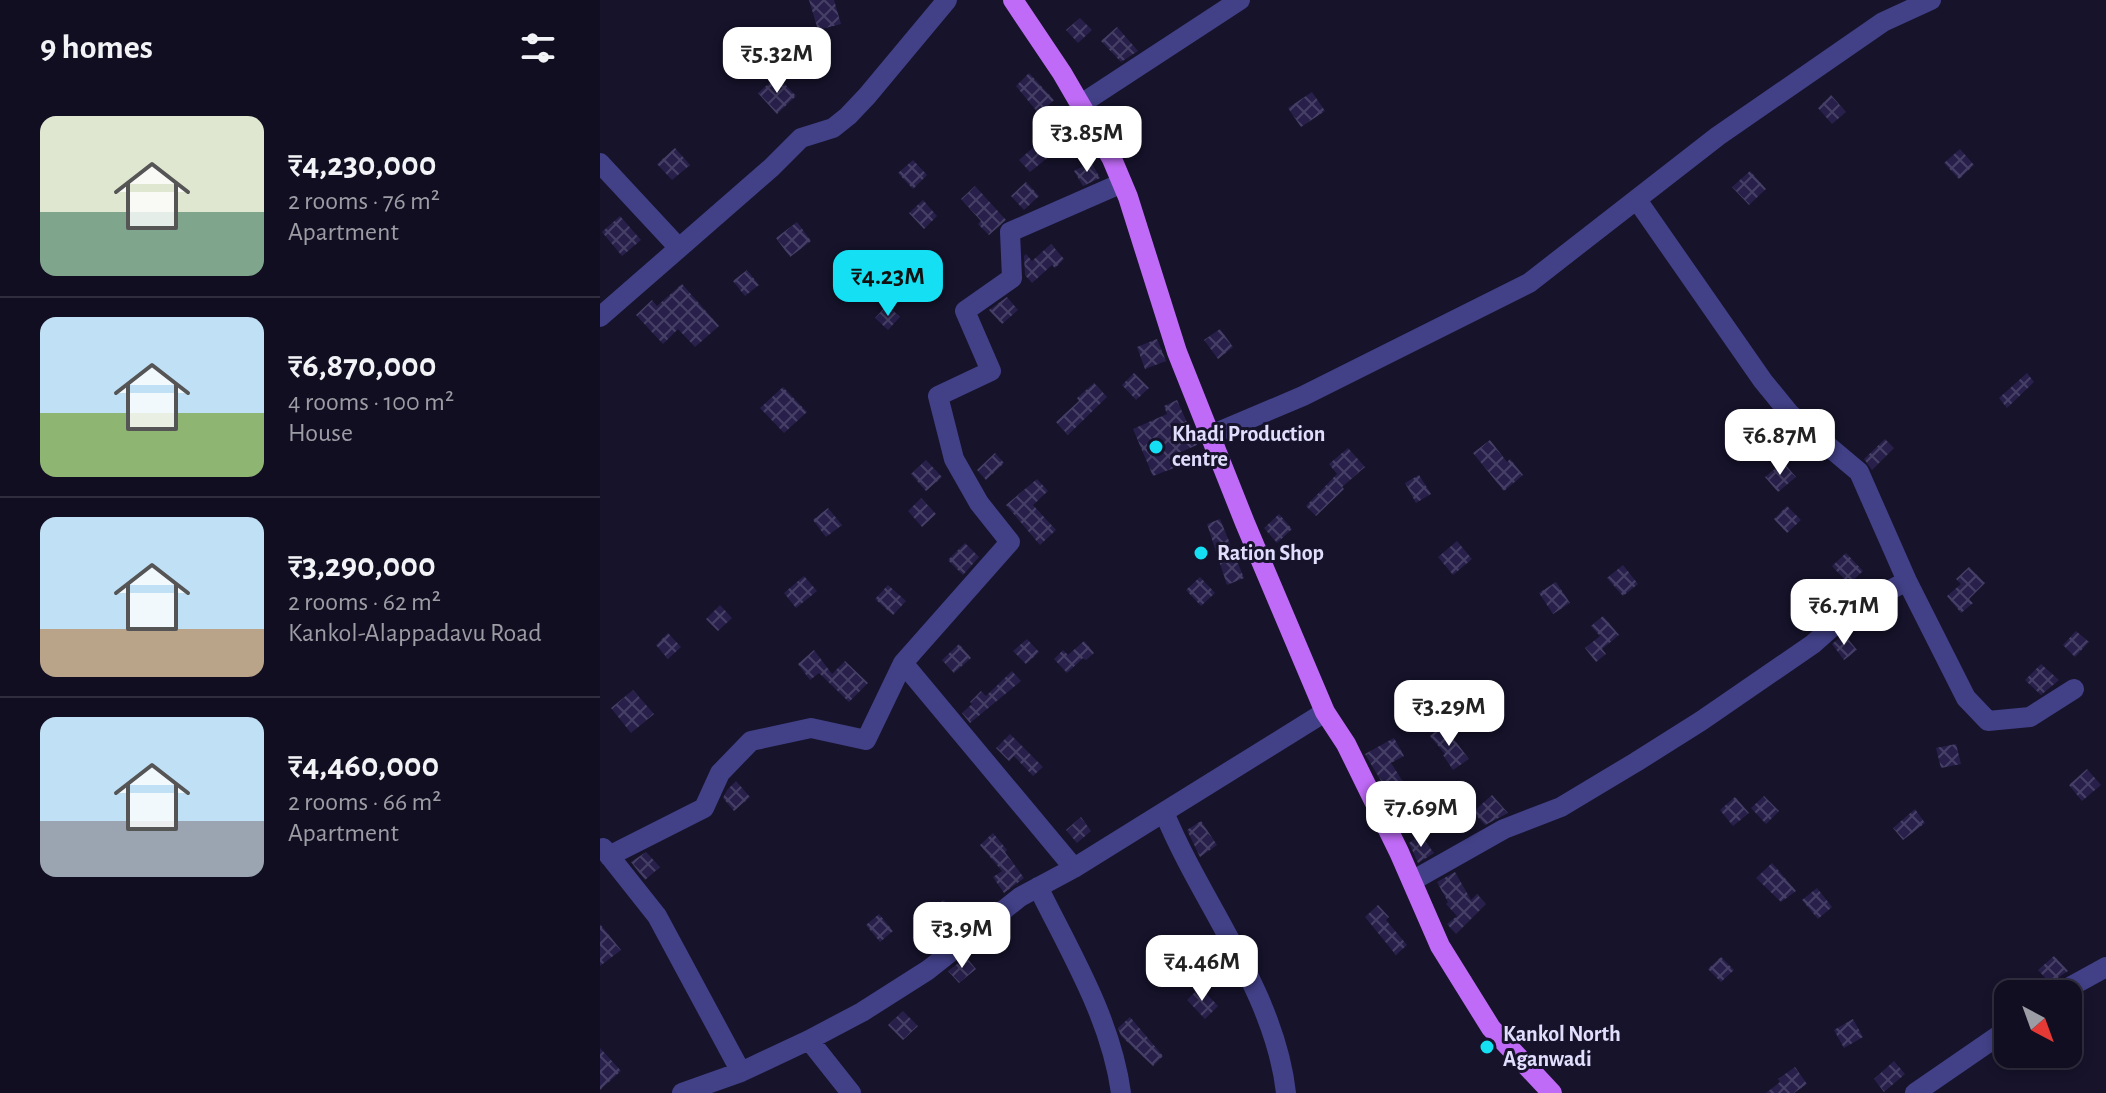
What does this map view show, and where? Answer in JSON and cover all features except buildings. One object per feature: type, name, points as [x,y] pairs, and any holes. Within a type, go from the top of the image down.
[{"type":"main road","points":[[1013,0],[1081,104],[1112,159],[1177,352],[1245,523],[1325,712],[1346,744],[1440,946],[1491,1028],[1552,1093]]},
{"type":"street","points":[[600,317],[801,138],[833,128],[848,116],[947,0]]},
{"type":"street","points":[[1081,104],[1240,0]]},
{"type":"street","points":[[1211,435],[1303,396],[1529,283],[1718,136],[1883,22],[1931,0]]},
{"type":"street","points":[[600,163],[679,248]]},
{"type":"street","points":[[741,1072],[657,916],[604,850],[704,808],[720,773],[751,741],[811,728],[866,740],[903,663],[1010,542],[979,503],[954,459],[938,396],[991,371],[965,311],[1012,278],[1010,232],[1122,183]]},
{"type":"street","points":[[1637,200],[1763,381],[1790,414],[1859,472],[1907,581],[1966,698],[1988,721],[2030,717],[2074,689]]},
{"type":"street","points":[[1412,881],[1504,829],[1561,807],[1636,762],[1813,644],[1850,611],[1907,581]]},
{"type":"street","points":[[903,663],[1074,868]]},
{"type":"street","points":[[682,1093],[741,1072],[862,1012],[928,970],[1020,897],[1074,868],[1325,712]]},
{"type":"street","points":[[1164,812],[1177,843],[1219,917],[1264,1014],[1286,1093]]},
{"type":"street","points":[[1038,887],[1107,1028],[1121,1093]]},
{"type":"street","points":[[2082,980],[2106,967]]},
{"type":"street","points":[[1915,1093],[1994,1039]]},
{"type":"street","points":[[809,1040],[851,1093]]},
{"type":"place","name":"Khadi Production centre","points":[[1156,447]]},
{"type":"place","name":"Ration Shop","points":[[1201,553]]},
{"type":"place","name":"Kankol North Aganwadi","points":[[1487,1047]]}]
